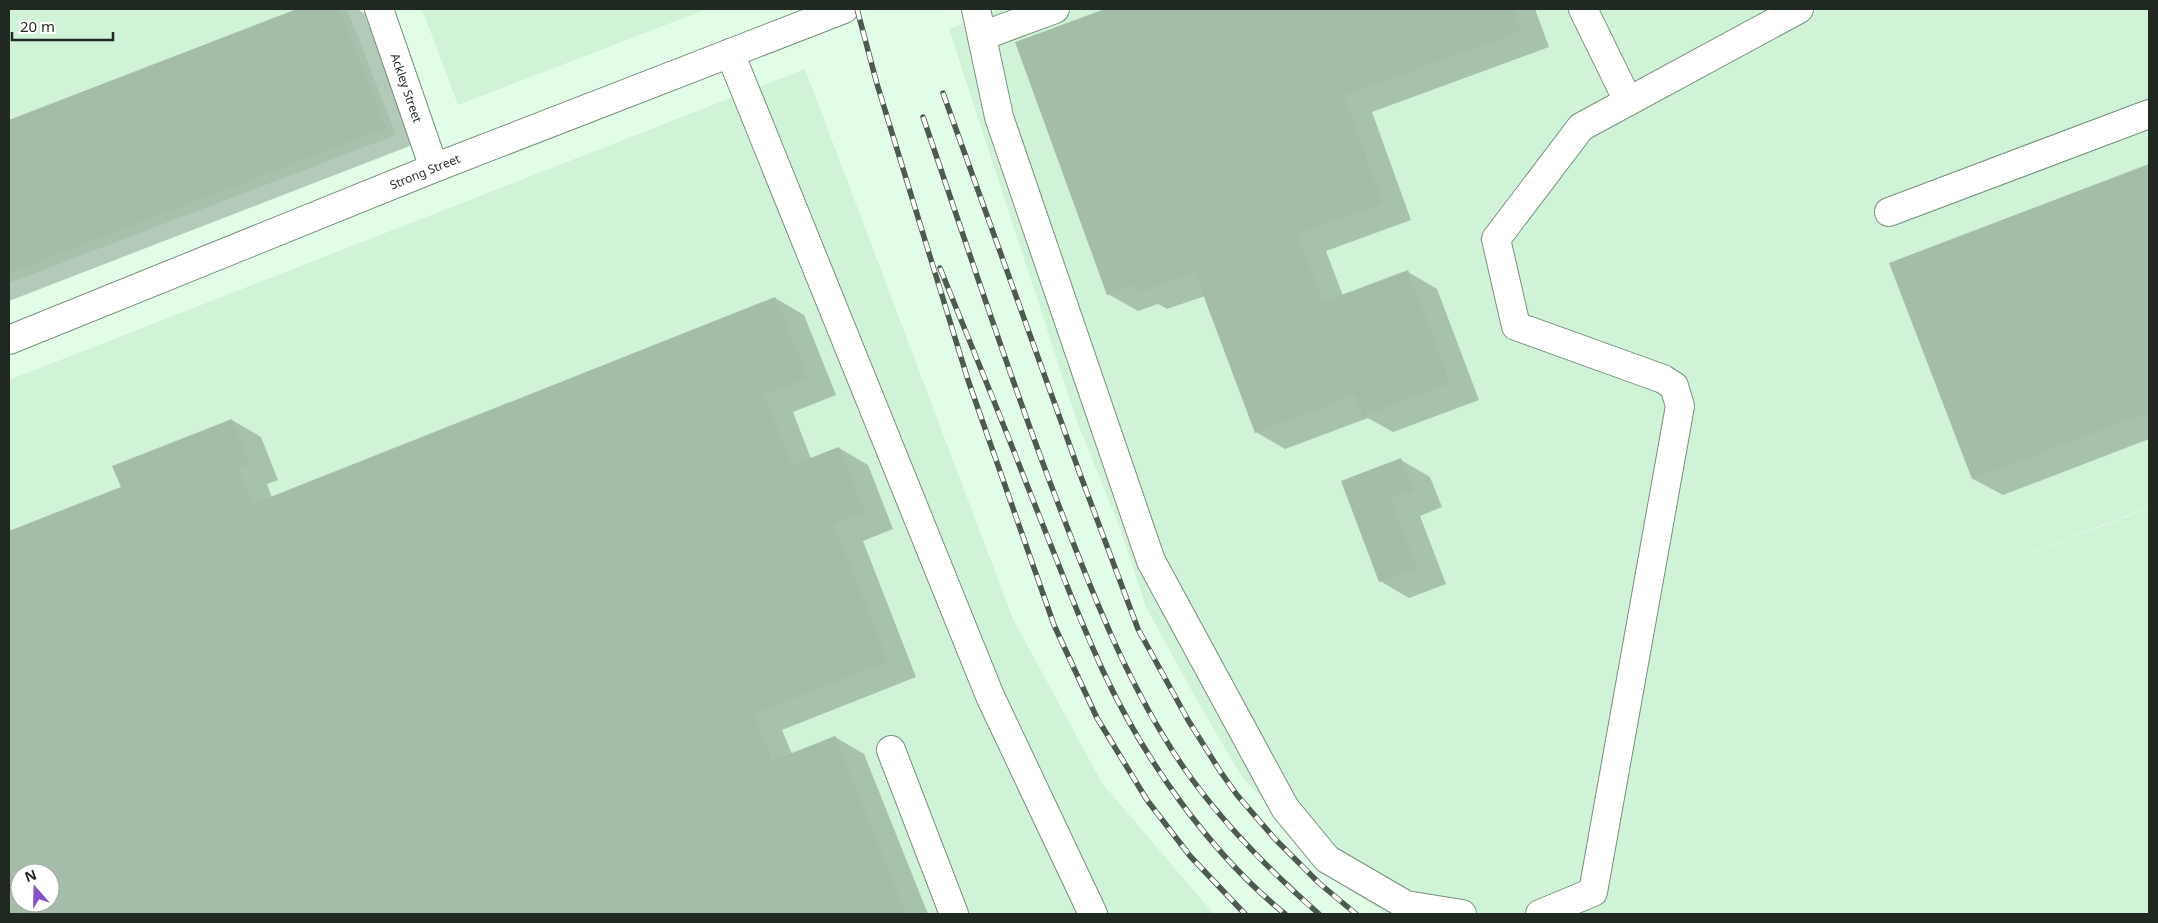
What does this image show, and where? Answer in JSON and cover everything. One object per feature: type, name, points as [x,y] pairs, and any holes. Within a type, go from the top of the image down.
[{"type":"street","name":"Ackley Street","points":[[379,9],[434,168]]},
{"type":"street","name":"Strong Street","points":[[9,340],[434,168],[730,53],[816,14],[844,9]]},
{"type":"street","points":[[976,9],[999,117],[1151,561],[1230,709],[1285,808],[1327,858],[1406,905],[1462,914]]},
{"type":"street","points":[[982,36],[1055,9]]},
{"type":"street","points":[[1583,9],[1628,101]]},
{"type":"street","points":[[1540,914],[1593,892],[1680,406],[1674,386],[1663,378],[1516,326],[1496,239],[1581,127],[1799,9]]},
{"type":"street","points":[[730,53],[990,696],[1093,914]]},
{"type":"street","points":[[1889,212],[2149,114]]},
{"type":"street","points":[[891,750],[954,914]]},
{"type":"shaded area","points":[[9,9],[347,9],[396,135],[9,283]]},
{"type":"shaded area","points":[[422,9],[707,9],[458,105]]},
{"type":"shaded area","points":[[1000,9],[2149,9],[2149,507],[1815,636],[2149,508],[2149,914],[1386,914],[1350,890],[1242,777],[1199,704],[1146,607],[1120,528],[1078,424],[949,29]]},
{"type":"shaded area","points":[[805,69],[1013,619],[1102,783],[1214,914],[9,914],[9,380]]},
{"type":"building","points":[[297,9],[340,9],[386,128],[9,273],[9,120]]},
{"type":"building","points":[[1105,9],[1513,9],[1521,31],[1344,96],[1383,203],[1297,234],[1323,302],[1408,270],[1450,383],[1363,416],[1355,395],[1255,433],[1195,273],[1137,293],[1134,285],[1107,295],[1015,42]]},
{"type":"building","points":[[2149,164],[2149,412],[1972,479],[1889,263]]},
{"type":"building","points":[[775,297],[808,378],[764,395],[792,465],[839,447],[865,512],[834,524],[888,661],[754,714],[772,761],[835,736],[906,914],[9,914],[9,531],[121,487],[112,466],[232,419],[249,463],[238,468],[253,504]]},
{"type":"building","points":[[1401,458],[1413,490],[1391,499],[1417,568],[1379,582],[1341,481]]},
{"type":"railway","points":[[857,9],[877,84],[968,380],[1054,625],[1097,718],[1147,800],[1190,856],[1245,914]]},
{"type":"railway","points":[[943,93],[1080,474],[1138,629],[1188,720],[1237,795],[1275,839],[1319,883],[1356,914]]},
{"type":"railway","points":[[923,117],[1045,469],[1102,615],[1131,678],[1165,739],[1214,808],[1264,863],[1319,914]]},
{"type":"railway","points":[[940,268],[1073,602],[1119,704],[1159,770],[1205,833],[1230,862],[1285,914]]}]
